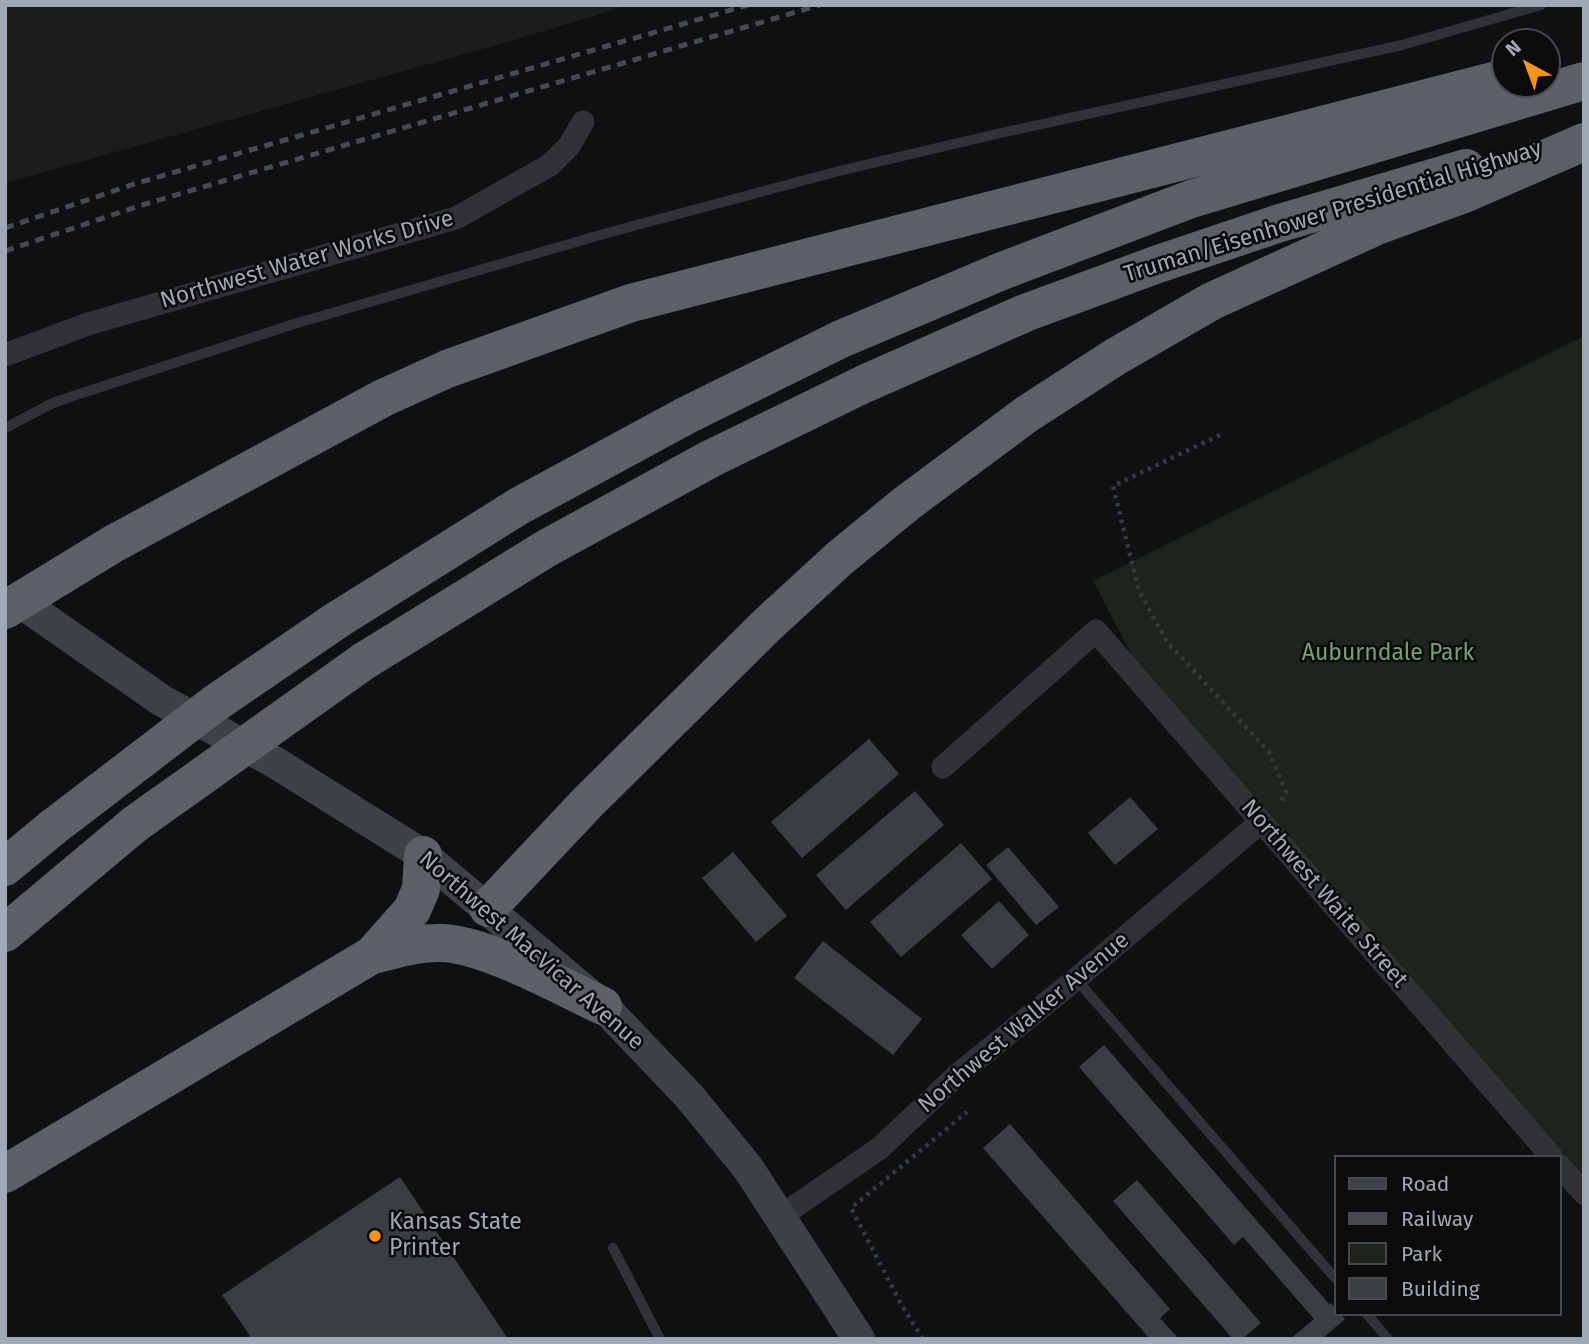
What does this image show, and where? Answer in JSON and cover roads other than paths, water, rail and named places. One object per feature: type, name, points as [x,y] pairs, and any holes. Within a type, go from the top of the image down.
[{"type":"highway","points":[[1561,65],[1584,61]]},
{"type":"highway","points":[[5,867],[214,704],[337,620],[519,506],[687,415],[854,334],[1002,271],[1191,199],[1584,81]]},
{"type":"highway","points":[[10,601],[383,398],[447,369],[540,334],[631,303],[1491,82]]},
{"type":"highway","name":"Truman/Eisenhower Presidential Highway","points":[[5,933],[135,824],[364,661],[547,548],[712,458],[864,384],[1025,313],[1280,223],[1584,134]]},
{"type":"highway","points":[[488,908],[588,802],[768,624],[831,566],[906,503],[1027,414],[1115,357],[1223,296],[1377,226],[1464,194],[1584,142]]},
{"type":"highway","points":[[372,956],[412,910],[421,889],[422,855]]},
{"type":"highway","points":[[5,1174],[372,956],[416,945],[442,943],[465,946],[497,957],[603,1006]]},
{"type":"main road","name":"Northwest MacVicar Avenue","points":[[10,601],[161,700],[276,763],[422,855],[603,1006],[689,1096],[748,1168],[859,1339]]},
{"type":"street","name":"Northwest Water Works Drive","points":[[5,355],[88,324],[456,218],[550,165],[569,146],[583,122]]},
{"type":"street","name":"Northwest Waite Street","points":[[943,767],[1096,631],[1269,817],[1550,1155]]},
{"type":"street","name":"Northwest Walker Avenue","points":[[780,1216],[880,1148],[955,1077],[1269,817]]},
{"type":"street","points":[[1561,1167],[1584,1193]]},
{"type":"lane","points":[[5,428],[63,400],[268,332],[607,233],[979,138],[1402,46],[1541,5]]},
{"type":"lane","points":[[1076,979],[1334,1277]]},
{"type":"lane","points":[[614,1248],[651,1326],[660,1339]]},
{"type":"lane","points":[[1369,1316],[1388,1339]]},
{"type":"railway","points":[[5,228],[134,184],[748,5]]},
{"type":"railway","points":[[5,251],[142,205],[820,5]]},
{"type":"place","name":"Kansas State Printer","points":[[375,1236]]},
{"type":"park label","name":"Auburndale Park","points":[[1388,654]]}]
